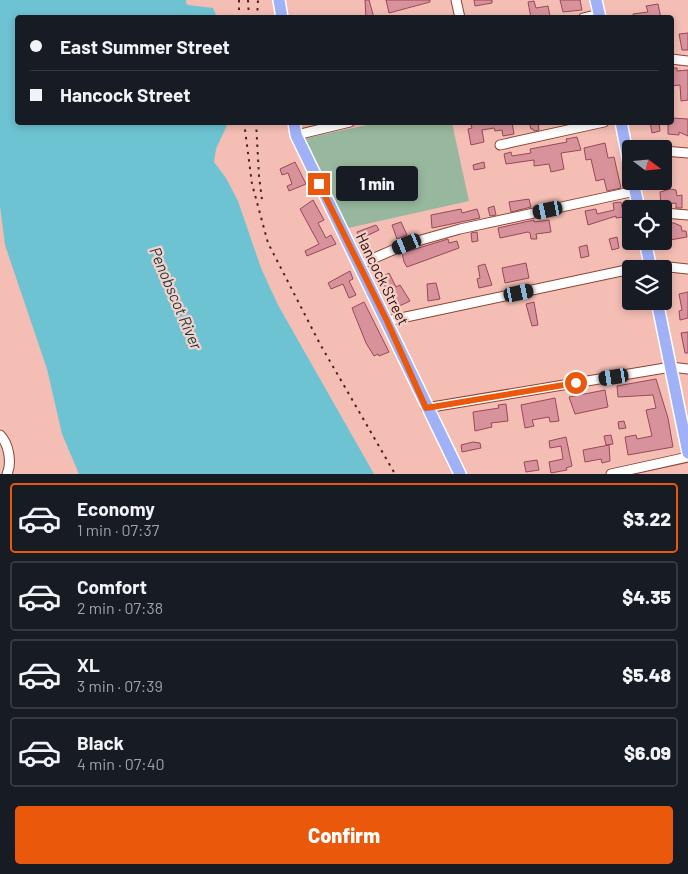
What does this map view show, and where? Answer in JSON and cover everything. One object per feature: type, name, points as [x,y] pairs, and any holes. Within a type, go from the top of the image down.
[{"type":"main road","points":[[279,0],[282,15]]},
{"type":"main road","points":[[596,0],[599,15]]},
{"type":"main road","name":"Hancock Street","points":[[294,125],[296,135],[387,321],[426,408],[460,474]]},
{"type":"main road","points":[[622,125],[625,140]]},
{"type":"main road","points":[[659,310],[688,454]]},
{"type":"street","points":[[456,0],[459,15]]},
{"type":"street","points":[[674,59],[688,61]]},
{"type":"street","points":[[296,135],[338,125]]},
{"type":"street","points":[[500,146],[591,125]]},
{"type":"street","points":[[672,152],[688,153]]},
{"type":"street","points":[[358,265],[407,244],[622,189]]},
{"type":"street","points":[[672,214],[688,215]]},
{"type":"street","points":[[672,268],[688,269]]},
{"type":"street","points":[[387,321],[622,271]]},
{"type":"street","points":[[426,408],[670,367],[688,369]]},
{"type":"street","points":[[0,436],[8,453],[7,474]]},
{"type":"street","points":[[611,474],[688,457]]},
{"type":"green space","points":[[368,125],[452,125],[469,201],[344,229],[301,139]]},
{"type":"water","name":"Penobscot River","points":[[0,0],[186,0],[188,5],[213,8],[216,15],[15,15],[15,125],[227,125],[216,149],[214,162],[226,178],[238,201],[261,268],[278,305],[374,474],[79,474],[62,434],[47,369],[5,245],[0,206]]},
{"type":"building","points":[[365,0],[369,0],[373,15],[366,15]]},
{"type":"building","points":[[386,0],[430,0],[430,2],[389,13]]},
{"type":"building","points":[[474,0],[492,0],[492,3],[475,6]]},
{"type":"building","points":[[560,0],[580,0],[582,10],[563,12]]},
{"type":"building","points":[[534,1],[536,8],[548,6],[550,15],[530,15],[528,2]]},
{"type":"building","points":[[658,4],[660,15],[633,15],[648,12],[646,6]]},
{"type":"building","points":[[688,33],[688,50],[682,50],[679,34]]},
{"type":"building","points":[[674,68],[677,68],[677,71],[688,70],[688,100],[681,101],[680,85],[674,86]]},
{"type":"building","points":[[674,118],[688,119],[688,136],[679,132],[679,135],[668,134],[668,125],[674,125]]},
{"type":"building","points":[[471,125],[512,125],[514,134],[503,136],[502,130],[495,131],[494,128],[482,130],[484,142],[471,145],[468,129],[472,128]]},
{"type":"building","points":[[530,125],[538,125],[539,130],[534,131]]},
{"type":"building","points":[[651,125],[659,125],[660,131],[652,133]]},
{"type":"building","points":[[577,137],[581,150],[561,153],[564,169],[551,172],[549,164],[534,166],[534,160],[506,164],[504,154],[511,152],[512,156],[531,153],[530,149],[567,142],[566,139]]},
{"type":"building","points":[[605,143],[608,158],[614,157],[621,188],[607,191],[604,179],[596,181],[591,159],[586,160],[584,148]]},
{"type":"building","points":[[295,162],[306,184],[289,191],[287,186],[292,184],[288,173],[282,175],[280,169]]},
{"type":"building","points":[[484,162],[485,168],[474,170],[473,165]]},
{"type":"building","points":[[676,190],[677,196],[682,195],[682,208],[676,208],[676,203],[672,204],[672,200],[661,200],[660,192]]},
{"type":"building","points":[[529,199],[531,207],[511,212],[509,202]]},
{"type":"building","points":[[313,200],[324,220],[318,223],[326,238],[331,235],[336,244],[307,256],[305,251],[319,244],[300,209]]},
{"type":"building","points":[[621,202],[622,217],[616,218],[616,216],[588,225],[585,211],[596,209],[597,214],[614,210],[613,203]]},
{"type":"building","points":[[494,206],[496,215],[490,216],[488,208]]},
{"type":"building","points":[[461,209],[462,213],[477,209],[480,218],[432,228],[431,215]]},
{"type":"building","points":[[534,220],[534,222],[549,220],[551,232],[536,234],[537,239],[531,239],[528,232],[500,238],[498,228]]},
{"type":"building","points":[[401,222],[407,235],[397,239],[392,225]]},
{"type":"building","points":[[672,223],[681,226],[682,231],[686,231],[687,237],[672,240]]},
{"type":"building","points":[[376,225],[379,230],[360,239],[357,232]]},
{"type":"building","points":[[477,232],[478,241],[472,242],[471,233]]},
{"type":"building","points":[[617,237],[619,248],[612,250],[609,239]]},
{"type":"building","points":[[448,239],[449,243],[457,241],[459,248],[407,267],[404,262],[402,253]]},
{"type":"building","points":[[587,245],[589,256],[581,258],[579,247]]},
{"type":"building","points":[[526,263],[529,278],[505,283],[502,268]]},
{"type":"building","points":[[485,264],[492,285],[479,288],[477,279],[480,278],[478,266]]},
{"type":"building","points":[[350,271],[353,279],[349,281],[356,295],[349,298],[343,284],[331,289],[328,283]]},
{"type":"building","points":[[389,273],[396,287],[400,285],[410,301],[395,308],[384,291],[386,290],[380,278]]},
{"type":"building","points":[[436,283],[440,299],[428,301],[427,284]]},
{"type":"building","points":[[688,292],[688,318],[680,320],[679,311],[682,310],[679,294]]},
{"type":"building","points":[[364,302],[389,352],[379,356],[378,354],[374,356],[366,343],[352,308]]},
{"type":"building","points":[[534,302],[538,325],[532,326],[526,304]]},
{"type":"building","points":[[688,332],[688,353],[685,353],[681,333]]},
{"type":"building","points":[[656,379],[668,418],[673,447],[628,455],[625,437],[636,435],[637,439],[652,436],[646,410],[656,408],[653,395],[618,397],[617,386]]},
{"type":"building","points":[[605,390],[608,407],[575,414],[569,397]]},
{"type":"building","points":[[555,398],[559,421],[550,422],[549,417],[532,420],[534,426],[525,428],[521,405]]},
{"type":"building","points":[[506,404],[508,421],[491,423],[492,427],[475,431],[473,412],[499,408],[498,405]]},
{"type":"building","points":[[624,421],[626,428],[619,429],[618,422]]},
{"type":"building","points":[[611,435],[613,444],[606,445],[604,436]]},
{"type":"building","points":[[566,437],[572,466],[566,468],[567,470],[551,473],[549,462],[563,459],[561,446],[550,448],[549,441]]},
{"type":"building","points":[[473,442],[480,443],[481,448],[462,452],[461,445]]},
{"type":"building","points":[[609,445],[610,461],[602,463],[601,459],[585,462],[583,450]]},
{"type":"building","points":[[537,460],[539,470],[526,472],[524,462]]},
{"type":"railway","points":[[239,0],[239,15]]},
{"type":"railway","points":[[248,0],[249,15]]},
{"type":"railway","points":[[257,15],[258,0]]},
{"type":"railway","points":[[244,125],[252,184],[268,243],[320,344],[395,474]]},
{"type":"railway","points":[[256,125],[262,200]]},
{"type":"route","points":[[319,184],[387,321],[426,408],[576,383]]}]
